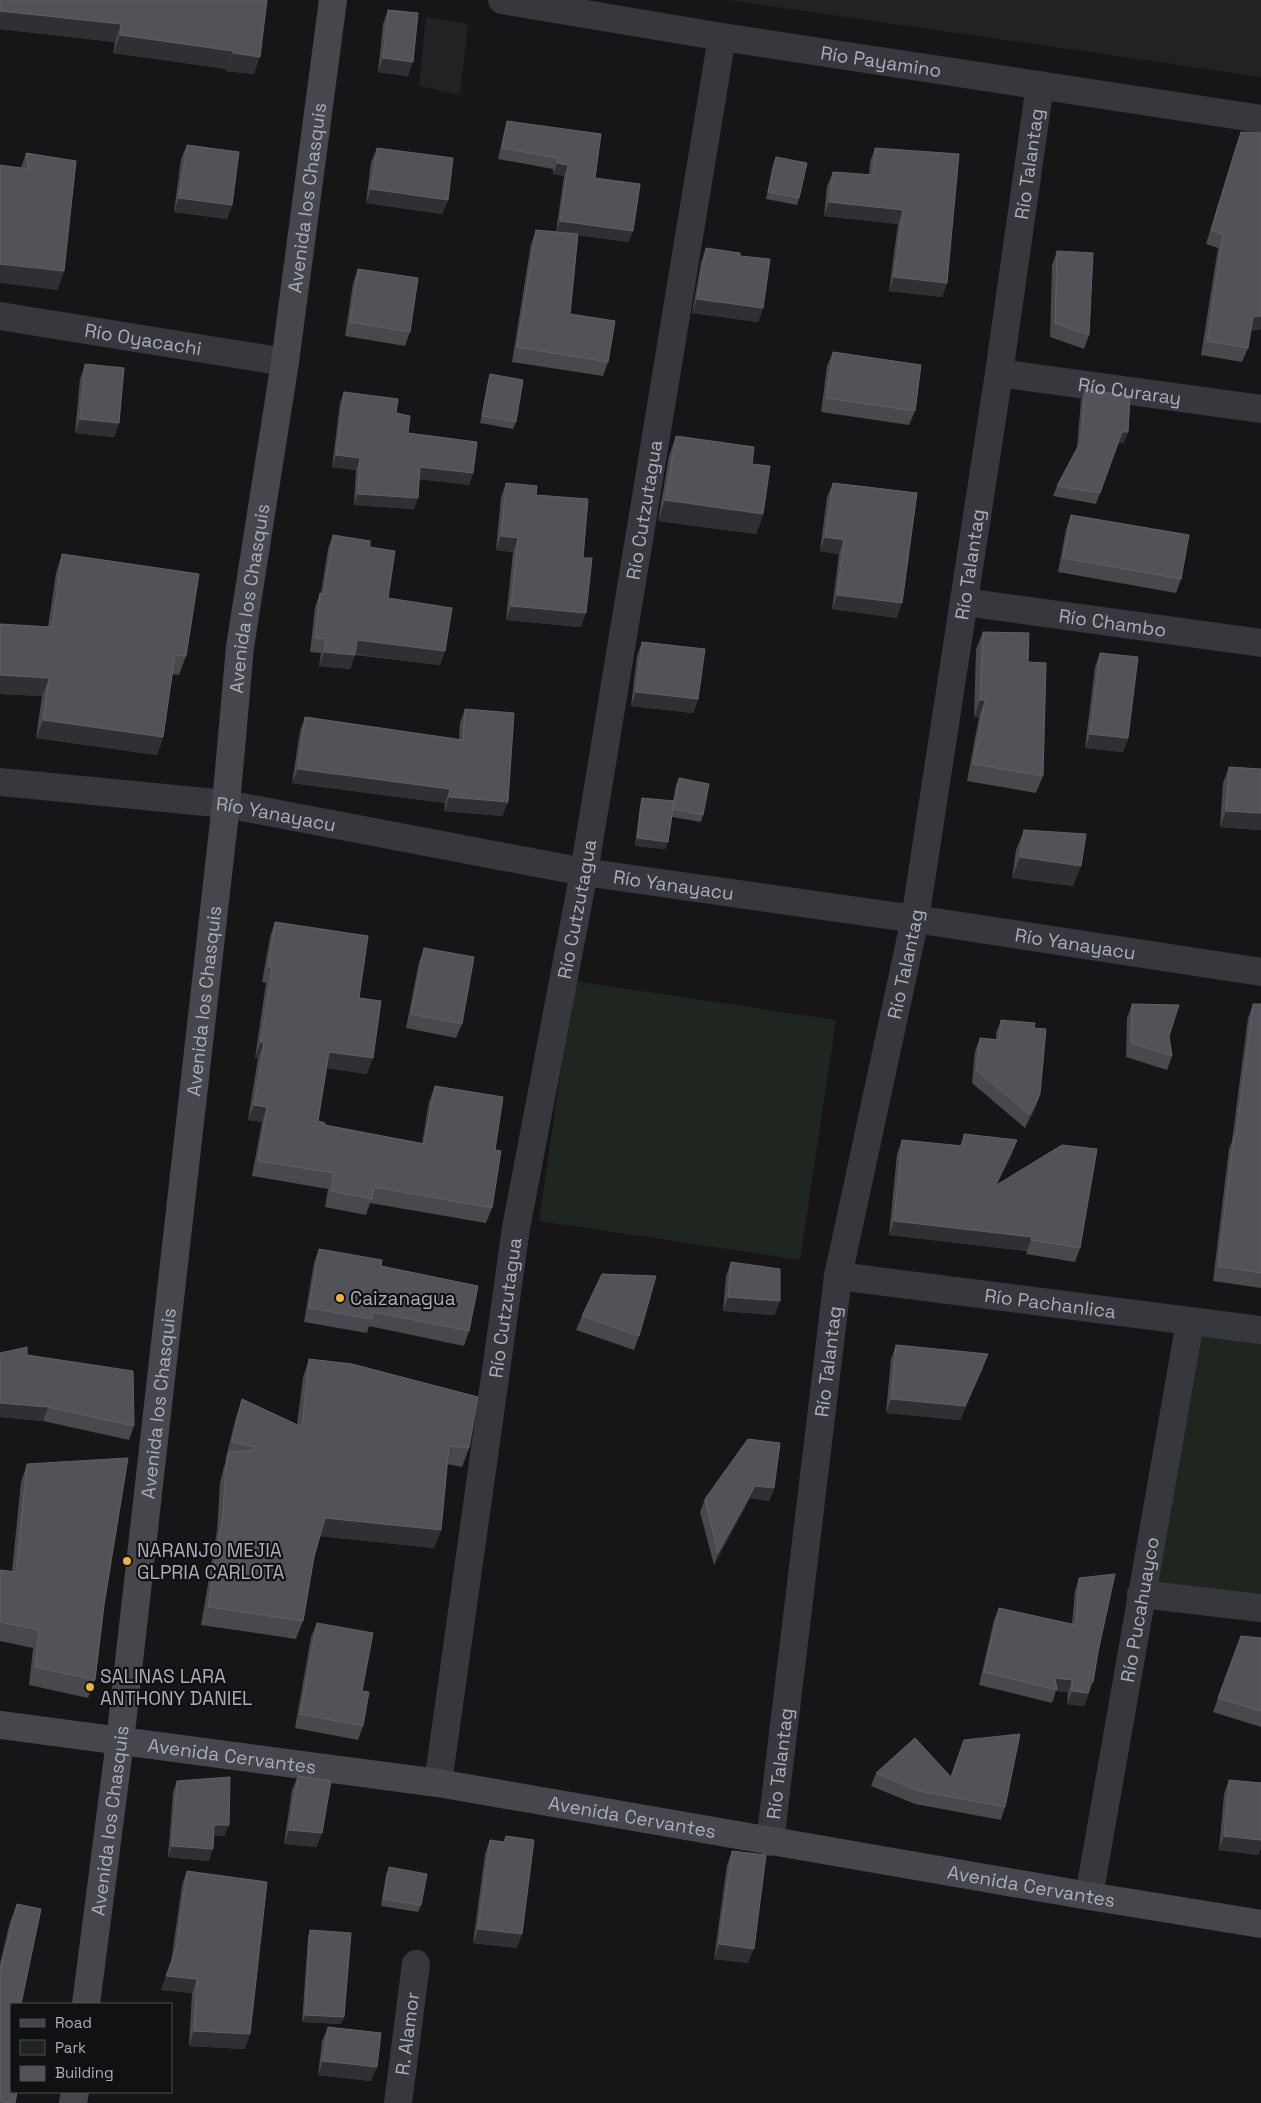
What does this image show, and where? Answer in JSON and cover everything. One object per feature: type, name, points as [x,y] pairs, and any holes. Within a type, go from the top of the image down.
[{"type":"street","name":"Avenida los Chasquis","points":[[86,2003],[120,1741],[226,804],[240,647],[285,362],[333,0]]},
{"type":"street","name":"Río Payamino","points":[[502,0],[722,37],[1261,119]]},
{"type":"street","name":"Río Cutzutagua","points":[[438,1783],[516,1228],[584,872],[722,37]]},
{"type":"street","name":"Río Talantag","points":[[770,1842],[838,1276],[915,919],[999,373],[1040,85]]},
{"type":"street","name":"Río Oyacachi","points":[[0,316],[285,362]]},
{"type":"street","name":"Río Curaray","points":[[999,373],[1261,409]]},
{"type":"street","name":"Río Chambo","points":[[964,602],[1261,642]]},
{"type":"street","name":"Río Yanayacu","points":[[0,782],[226,804],[584,872],[915,919],[1261,972]]},
{"type":"street","name":"Río Pachanlica","points":[[838,1276],[1261,1330]]},
{"type":"street","name":"Río Pucahuayco","points":[[1089,1896],[1190,1322]]},
{"type":"street","points":[[1141,1594],[1261,1608]]},
{"type":"street","name":"Avenida Cervantes","points":[[0,1724],[438,1783],[770,1842],[1261,1924]]},
{"type":"street","name":"R. Alamor","points":[[398,2103],[416,1964]]},
{"type":"shaded area","points":[[728,0],[1261,0],[1261,77]]},
{"type":"shaded area","points":[[426,17],[468,24],[460,95],[419,86]]},
{"type":"green space","points":[[574,981],[836,1020],[800,1260],[539,1221]]},
{"type":"green space","points":[[1198,1333],[1261,1341],[1261,1594],[1156,1585]]},
{"type":"building","points":[[0,0],[267,0],[260,57],[233,53],[233,51],[120,35],[121,24],[0,11]]},
{"type":"building","points":[[388,10],[418,13],[413,62],[383,58]]},
{"type":"building","points":[[507,121],[601,134],[595,178],[640,184],[633,231],[560,221],[568,165],[557,163],[557,158],[502,148]]},
{"type":"building","points":[[1241,132],[1261,133],[1261,316],[1253,317],[1248,348],[1207,341],[1223,234],[1211,230]]},
{"type":"building","points":[[187,145],[239,152],[232,205],[179,198]]},
{"type":"building","points":[[377,148],[453,158],[448,200],[371,189]]},
{"type":"building","points":[[875,148],[959,154],[947,283],[894,277],[903,210],[829,202],[833,172],[873,175]]},
{"type":"building","points":[[26,153],[76,161],[64,271],[0,264],[0,165],[29,169]]},
{"type":"building","points":[[776,157],[807,163],[799,198],[768,192]]},
{"type":"building","points":[[536,230],[578,234],[570,314],[615,321],[608,362],[517,347]]},
{"type":"building","points":[[706,248],[740,253],[740,256],[770,259],[763,308],[697,299]]},
{"type":"building","points":[[1057,251],[1093,253],[1089,335],[1055,323]]},
{"type":"building","points":[[358,269],[418,278],[410,332],[350,322]]},
{"type":"building","points":[[833,352],[921,365],[915,411],[826,398]]},
{"type":"building","points":[[85,364],[124,368],[119,423],[80,419]]},
{"type":"building","points":[[490,374],[523,380],[516,422],[482,416]]},
{"type":"building","points":[[1085,389],[1130,396],[1128,432],[1122,432],[1100,493],[1057,486],[1081,441]]},
{"type":"building","points":[[344,392],[398,399],[396,413],[410,416],[408,433],[477,442],[473,473],[420,467],[418,498],[358,494],[360,458],[336,455]]},
{"type":"building","points":[[676,436],[754,447],[752,464],[770,466],[763,514],[665,500]]},
{"type":"building","points":[[506,483],[537,486],[536,495],[588,499],[583,558],[592,558],[586,613],[511,606],[518,538],[501,536]]},
{"type":"building","points":[[833,483],[917,493],[902,603],[837,595],[844,540],[825,537]]},
{"type":"building","points":[[1071,515],[1189,535],[1181,579],[1063,558]]},
{"type":"building","points":[[333,535],[370,541],[370,547],[395,551],[388,598],[452,608],[445,651],[357,640],[355,655],[324,652],[326,639],[315,638],[320,593],[324,594]]},
{"type":"building","points":[[62,554],[199,574],[186,656],[175,655],[163,737],[43,720],[49,678],[0,675],[0,624],[52,627]]},
{"type":"building","points":[[983,632],[1029,633],[1028,662],[1046,663],[1043,776],[973,764],[985,700],[980,700]]},
{"type":"building","points":[[642,642],[705,649],[698,699],[636,692]]},
{"type":"building","points":[[1100,653],[1138,657],[1128,738],[1090,734]]},
{"type":"building","points":[[465,709],[514,713],[508,802],[449,797],[450,789],[298,769],[305,717],[463,740]]},
{"type":"building","points":[[1229,767],[1261,769],[1261,813],[1226,811]]},
{"type":"building","points":[[679,778],[709,784],[703,815],[673,809]]},
{"type":"building","points":[[642,798],[674,801],[668,842],[637,838]]},
{"type":"building","points":[[1024,830],[1086,834],[1081,866],[1020,857]]},
{"type":"building","points":[[275,922],[368,936],[359,998],[381,1001],[373,1058],[329,1052],[318,1121],[325,1123],[325,1125],[424,1144],[435,1086],[503,1097],[495,1150],[501,1151],[492,1208],[374,1187],[372,1199],[331,1191],[334,1173],[258,1161],[267,1107],[254,1105],[264,1043],[261,1042],[272,967],[268,967]]},
{"type":"building","points":[[424,948],[474,957],[462,1024],[411,1014]]},
{"type":"building","points":[[1132,1004],[1179,1005],[1169,1036],[1172,1056],[1131,1043]]},
{"type":"building","points":[[1253,1004],[1261,1004],[1261,1273],[1218,1266]]},
{"type":"building","points":[[1001,1020],[1035,1023],[1034,1028],[1046,1029],[1040,1094],[1030,1115],[976,1070],[980,1038],[999,1040]]},
{"type":"building","points":[[964,1134],[1017,1140],[995,1186],[1062,1145],[1097,1149],[1080,1248],[1031,1240],[1032,1237],[894,1221],[902,1140],[963,1146]]},
{"type":"building","points":[[319,1249],[382,1260],[381,1266],[478,1286],[469,1331],[373,1312],[372,1319],[309,1308]]},
{"type":"building","points":[[731,1262],[780,1269],[780,1301],[728,1297]]},
{"type":"building","points":[[602,1274],[656,1276],[639,1336],[582,1316]]},
{"type":"building","points":[[896,1345],[988,1354],[965,1406],[891,1399]]},
{"type":"building","points":[[27,1347],[27,1355],[133,1371],[134,1426],[48,1407],[0,1403],[0,1353]]},
{"type":"building","points":[[309,1359],[352,1364],[478,1397],[469,1448],[449,1446],[441,1530],[325,1518],[314,1557],[303,1621],[208,1607],[223,1513],[226,1465],[229,1452],[254,1450],[255,1447],[232,1442],[242,1399],[302,1427]]},
{"type":"building","points":[[748,1439],[780,1443],[774,1488],[755,1486],[718,1553],[705,1499]]},
{"type":"building","points":[[128,1458],[104,1605],[95,1680],[35,1667],[39,1630],[0,1622],[0,1570],[16,1572],[27,1464]]},
{"type":"building","points":[[1115,1574],[1093,1682],[1091,1682],[1088,1693],[1072,1691],[1072,1680],[1055,1678],[1057,1690],[984,1672],[999,1608],[1076,1625],[1079,1578]]},
{"type":"building","points":[[317,1623],[373,1633],[362,1691],[369,1692],[363,1726],[300,1714]]},
{"type":"building","points":[[1241,1636],[1261,1638],[1261,1711],[1218,1698]]},
{"type":"building","points":[[1020,1734],[1005,1807],[919,1791],[876,1773],[915,1738],[951,1777],[964,1740]]},
{"type":"building","points":[[298,1776],[331,1781],[322,1833],[289,1830]]},
{"type":"building","points":[[230,1777],[229,1825],[214,1825],[213,1849],[172,1846],[177,1781]]},
{"type":"building","points":[[1229,1780],[1261,1783],[1261,1840],[1224,1836]]},
{"type":"building","points":[[506,1836],[534,1840],[522,1934],[478,1929],[490,1840],[504,1842]]},
{"type":"building","points":[[732,1851],[766,1855],[754,1949],[719,1944]]},
{"type":"building","points":[[389,1867],[427,1874],[421,1905],[383,1899]]},
{"type":"building","points":[[187,1871],[267,1882],[250,2034],[194,2031],[197,1979],[166,1976],[176,1949]]},
{"type":"building","points":[[17,1904],[41,1909],[21,2003],[10,2003],[10,2093],[17,2093],[15,2103],[0,2101],[0,1971]]},
{"type":"building","points":[[310,1930],[351,1933],[344,2017],[305,2015]]},
{"type":"building","points":[[328,2027],[381,2033],[377,2067],[323,2061]]},
{"type":"place","name":"Caizanagua","points":[[340,1298]]},
{"type":"place","name":"NARANJO MEJIA GLPRIA CARLOTA","points":[[127,1561]]},
{"type":"place","name":"SALINAS LARA ANTHONY DANIEL","points":[[90,1687]]}]
